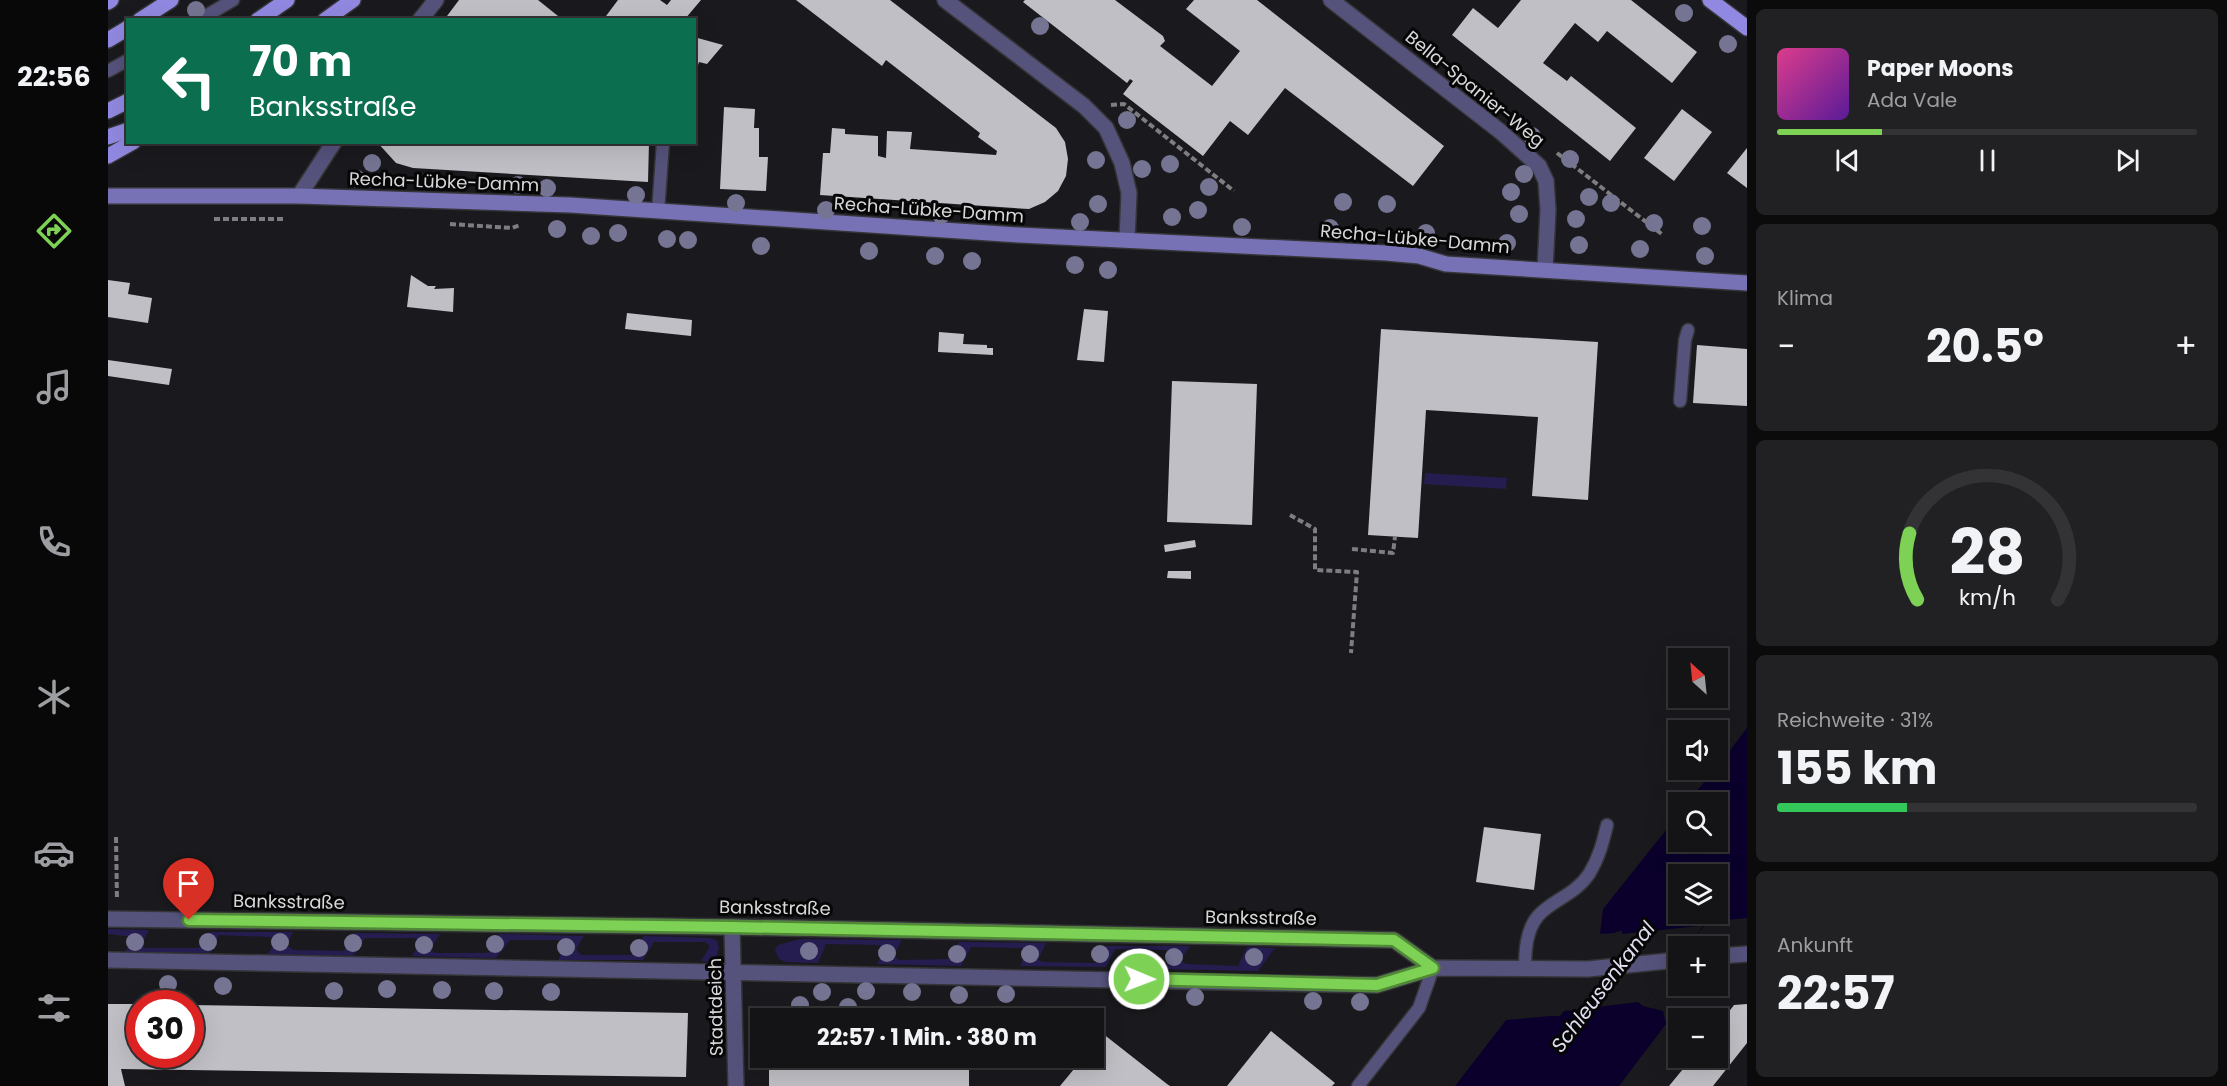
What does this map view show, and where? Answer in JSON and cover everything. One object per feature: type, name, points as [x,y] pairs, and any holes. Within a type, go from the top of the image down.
[{"type":"main road","points":[[143,18],[171,0]]},
{"type":"main road","points":[[261,18],[287,0]]},
{"type":"main road","points":[[328,18],[353,0]]},
{"type":"main road","points":[[1710,0],[1747,28]]},
{"type":"main road","points":[[108,40],[126,29]]},
{"type":"main road","points":[[108,111],[126,102]]},
{"type":"main road","points":[[108,137],[126,131]]},
{"type":"main road","points":[[108,156],[129,144]]},
{"type":"main road","name":"Recha-Lübke-Damm","points":[[108,196],[299,196],[570,205],[1126,240],[1397,254],[1419,256],[1446,264],[1747,283]]},
{"type":"street","points":[[422,18],[436,0]]},
{"type":"street","points":[[945,0],[1084,106],[1106,128],[1122,163],[1129,194],[1126,240]]},
{"type":"street","name":"Bella-Spanier-Weg","points":[[1331,0],[1526,153],[1539,166],[1546,181],[1548,210],[1545,270]]},
{"type":"street","points":[[299,196],[333,144]]},
{"type":"street","name":"Banksstraße","points":[[113,919],[732,927],[1394,940],[1433,968]]},
{"type":"street","name":"Stadtdeich","points":[[732,927],[735,971],[736,1086]]},
{"type":"street","points":[[1728,955],[1747,954]]},
{"type":"street","points":[[108,960],[1377,985],[1433,968],[1588,969],[1668,961]]},
{"type":"lane","points":[[202,18],[233,0]]},
{"type":"lane","points":[[108,72],[126,61]]},
{"type":"lane","points":[[658,212],[663,144]]},
{"type":"lane","points":[[1680,401],[1685,340],[1688,330]]},
{"type":"lane","points":[[1525,970],[1525,952],[1530,932],[1539,915],[1563,899],[1588,875],[1600,851],[1607,825]]},
{"type":"lane","points":[[1358,1086],[1419,1008],[1433,968]]},
{"type":"path","points":[[1084,106],[1124,104],[1234,190]]},
{"type":"path","points":[[1526,153],[1556,153],[1663,235]]},
{"type":"path","points":[[1290,516],[1315,530],[1315,570],[1357,572],[1351,653]]},
{"type":"path","points":[[1352,549],[1393,553],[1395,537]]},
{"type":"path","points":[[113,919],[116,837]]},
{"type":"shaded area","points":[[1425,473],[1507,478],[1506,489],[1424,484]]},
{"type":"shaded area","points":[[108,929],[149,930],[141,945],[145,948],[199,948],[209,932],[293,932],[286,945],[294,950],[344,951],[353,933],[440,934],[430,950],[436,953],[488,953],[499,934],[584,936],[576,949],[581,955],[631,955],[644,936],[711,938],[717,941],[719,947],[716,958],[710,962],[701,961],[710,946],[705,942],[654,942],[643,960],[558,960],[566,944],[561,940],[510,940],[496,958],[412,956],[421,942],[415,938],[365,938],[353,956],[267,955],[277,940],[271,937],[219,935],[210,953],[125,952],[134,937],[108,934]]},
{"type":"shaded area","points":[[800,939],[902,940],[893,956],[899,960],[950,959],[959,942],[1046,943],[1038,960],[1043,962],[1096,963],[1103,946],[1190,946],[1180,960],[1186,964],[1238,966],[1247,947],[1275,948],[1258,971],[1164,969],[1172,955],[1166,950],[1115,949],[1106,967],[1020,966],[1027,952],[1022,948],[971,947],[961,966],[877,964],[884,949],[879,945],[826,944],[818,963],[785,962],[779,959],[775,950],[778,945]]},
{"type":"water","name":"Schleusenkanal","points":[[1747,728],[1747,918],[1728,920],[1728,864],[1668,864],[1668,924],[1705,924],[1696,936],[1668,936],[1668,972],[1643,1006],[1663,1011],[1666,1024],[1619,1086],[1455,1086],[1506,1020],[1550,1016],[1616,933],[1600,934],[1603,909],[1668,828],[1668,852],[1728,852],[1728,792],[1696,792],[1706,780],[1728,780],[1728,753]]},
{"type":"pier","points":[[1704,924],[1696,936],[1668,936],[1668,972],[1643,1006],[1638,1002],[1564,1011],[1560,1016],[1550,1016],[1616,932],[1622,931],[1622,934]]},
{"type":"building","points":[[459,0],[538,0],[560,18],[446,18]]},
{"type":"building","points":[[618,0],[660,0],[667,5],[671,0],[701,0],[686,18],[604,18]]},
{"type":"building","points":[[796,0],[890,0],[1056,128],[1065,142],[1068,159],[1066,176],[1058,191],[1045,202],[1029,209],[820,195],[823,153],[830,153],[832,128],[845,129],[845,134],[878,136],[878,156],[886,158],[887,131],[912,132],[910,149],[996,155],[997,151],[978,137],[980,133],[886,60],[882,66]]},
{"type":"building","points":[[1025,0],[1115,0],[1163,36],[1165,41],[1160,46],[1212,86],[1240,51],[1186,9],[1194,0],[1257,0],[1444,146],[1413,186],[1285,88],[1248,135],[1230,121],[1203,156],[1123,94],[1133,81],[1130,79],[1127,83],[1023,2]]},
{"type":"building","points":[[1521,0],[1631,0],[1697,52],[1672,83],[1607,31],[1598,42],[1575,23],[1543,63],[1567,81],[1571,76],[1636,128],[1610,161],[1452,35],[1473,8],[1498,28]]},
{"type":"building","points":[[696,38],[723,45],[707,64],[699,62],[696,71]]},
{"type":"building","points":[[724,107],[755,109],[754,128],[759,128],[759,157],[768,157],[766,191],[720,189]]},
{"type":"building","points":[[1682,109],[1712,132],[1674,181],[1644,158]]},
{"type":"building","points":[[379,144],[649,144],[648,182],[413,168],[396,163]]},
{"type":"building","points":[[1747,148],[1747,188],[1727,173]]},
{"type":"building","points":[[411,275],[428,286],[436,286],[434,289],[454,288],[453,312],[407,307]]},
{"type":"building","points":[[108,280],[130,283],[128,294],[152,298],[148,323],[108,317]]},
{"type":"building","points":[[1084,309],[1108,311],[1104,362],[1077,360]]},
{"type":"building","points":[[627,313],[692,320],[691,336],[625,329]]},
{"type":"building","points":[[1381,329],[1598,342],[1588,500],[1532,496],[1538,417],[1426,410],[1418,538],[1368,535]]},
{"type":"building","points":[[939,332],[964,334],[963,344],[987,345],[987,348],[993,348],[993,355],[938,352]]},
{"type":"building","points":[[1697,345],[1747,349],[1747,406],[1693,403]]},
{"type":"building","points":[[108,360],[172,369],[169,385],[108,376]]},
{"type":"building","points":[[1172,381],[1257,384],[1252,525],[1167,522]]},
{"type":"building","points":[[1195,540],[1196,547],[1165,552],[1164,545]]},
{"type":"building","points":[[1168,571],[1191,571],[1191,579],[1167,578]]},
{"type":"building","points":[[1484,827],[1541,834],[1534,890],[1476,882]]},
{"type":"building","points":[[108,1004],[126,1004],[126,1068],[204,1068],[204,1005],[688,1013],[686,1077],[121,1069],[125,1086],[108,1086]]},
{"type":"building","points":[[1747,1004],[1747,1043],[1728,1067],[1728,1013],[1734,1005]]},
{"type":"building","points":[[1271,1031],[1335,1083],[1332,1086],[1227,1086]]},
{"type":"building","points":[[1104,1035],[1170,1086],[1060,1086],[1075,1068],[1104,1068]]},
{"type":"building","points":[[769,1068],[969,1068],[969,1086],[769,1086]]},
{"type":"building","points":[[1684,1068],[1727,1068],[1713,1086],[1669,1086]]},
{"type":"route","points":[[189,920],[732,927],[1394,940],[1433,968],[1377,985],[1139,979]]}]
